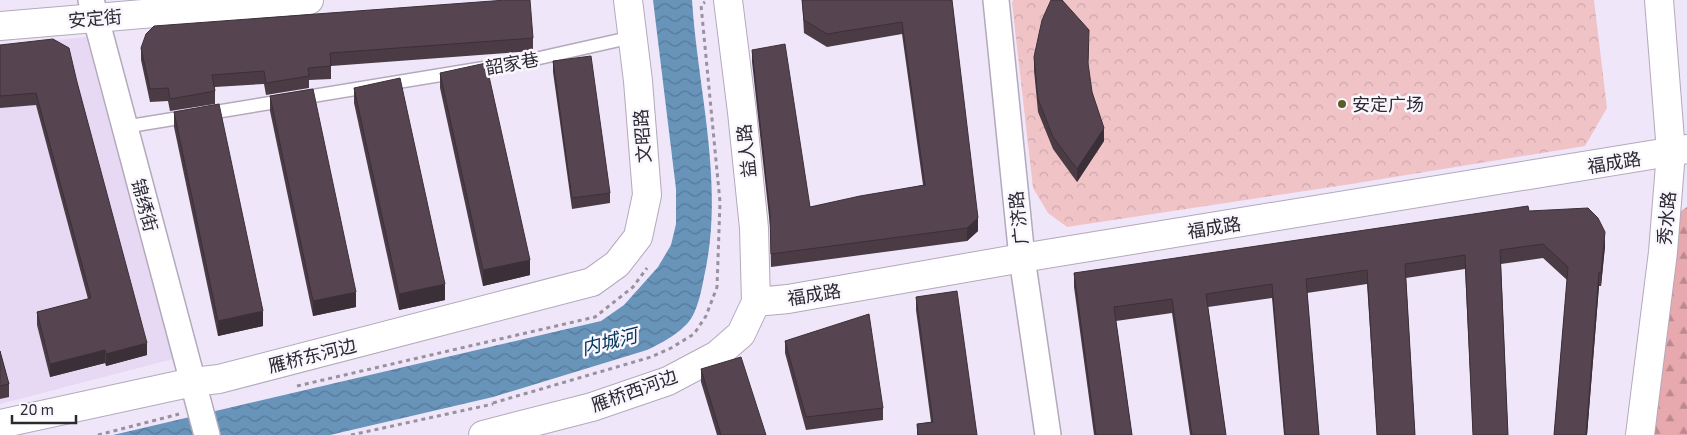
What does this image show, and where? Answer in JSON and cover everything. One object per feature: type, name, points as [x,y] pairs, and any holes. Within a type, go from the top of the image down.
[{"type":"street","name":"安定街","points":[[0,26],[93,9],[309,0]]},
{"type":"street","name":"文昭路","points":[[617,264],[638,237],[647,195],[638,81],[628,0]]},
{"type":"street","name":"益人路","points":[[728,0],[754,228],[756,302]]},
{"type":"street","name":"广济路","points":[[996,0],[1022,258],[1048,435]]},
{"type":"street","name":"秀水路","points":[[1640,435],[1662,261],[1679,151],[1659,0]]},
{"type":"street","name":"锦绣街","points":[[93,9],[207,435]]},
{"type":"street","name":"福成路","points":[[756,302],[788,299],[1022,258],[1679,151]]},
{"type":"street","name":"雁桥东河边","points":[[0,424],[193,382],[229,376],[592,282],[617,264]]},
{"type":"street","name":"雁桥西河边","points":[[503,432],[668,381],[717,355],[741,334],[756,302]]},
{"type":"lane","name":"韶家巷","points":[[124,127],[526,61],[632,37]]},
{"type":"path","points":[[351,435],[493,402],[651,357],[694,334],[706,316],[716,287],[720,202],[701,5],[711,0]]},
{"type":"path","points":[[293,387],[596,317],[633,287],[648,266]]},
{"type":"path","points":[[493,402],[503,432]]},
{"type":"shaded area","points":[[86,37],[173,359],[0,404],[0,46]]},
{"type":"green space","name":"安定广场","points":[[1013,0],[1594,0],[1607,108],[1585,146],[1067,227],[1048,213],[1033,188]]},
{"type":"green space","points":[[1687,207],[1687,435],[1653,435],[1655,404],[1681,211]]},
{"type":"water","name":"内城河","points":[[653,0],[692,0],[711,173],[712,208],[710,242],[702,286],[692,317],[678,332],[647,350],[493,397],[330,435],[113,435],[601,321],[624,305],[658,267],[671,245],[676,224],[676,189]]},
{"type":"building","points":[[506,0],[530,0],[533,38],[330,53],[331,66],[308,68],[309,76],[266,83],[264,71],[212,75],[215,91],[170,99],[168,88],[150,89],[141,48],[146,34],[154,26]]},
{"type":"building","points":[[802,0],[952,0],[978,218],[967,228],[771,254],[770,214],[752,50],[785,44],[810,207],[925,185],[902,22],[827,34],[804,20]]},
{"type":"building","points":[[1051,0],[1062,0],[1089,30],[1088,63],[1092,92],[1104,128],[1077,169],[1053,137],[1038,99],[1034,57],[1042,20]]},
{"type":"building","points":[[53,39],[69,48],[147,343],[106,354],[105,350],[50,364],[37,312],[91,298],[36,93],[0,96],[0,45]]},
{"type":"building","points":[[591,56],[610,193],[572,198],[553,61]]},
{"type":"building","points":[[486,63],[530,260],[483,270],[440,73]]},
{"type":"building","points":[[400,78],[445,284],[399,294],[354,88]]},
{"type":"building","points":[[313,89],[356,292],[313,301],[270,96]]},
{"type":"building","points":[[219,104],[263,311],[218,321],[174,112]]},
{"type":"building","points":[[1528,206],[1529,211],[1588,208],[1598,218],[1605,232],[1601,273],[1599,272],[1586,435],[1554,435],[1568,267],[1543,244],[1500,250],[1508,435],[1473,435],[1465,255],[1405,264],[1415,435],[1377,435],[1367,270],[1306,279],[1319,435],[1285,435],[1272,284],[1206,294],[1226,435],[1192,435],[1172,299],[1114,307],[1132,435],[1096,435],[1074,273]]},
{"type":"building","points":[[957,291],[977,435],[918,435],[917,424],[933,422],[916,297]]},
{"type":"building","points":[[869,314],[883,408],[806,417],[785,341]]},
{"type":"building","points":[[0,351],[9,384],[0,386]]},
{"type":"building","points":[[741,357],[766,435],[721,435],[701,369]]},
{"type":"place","name":"安定广场","points":[[1342,104]]}]
